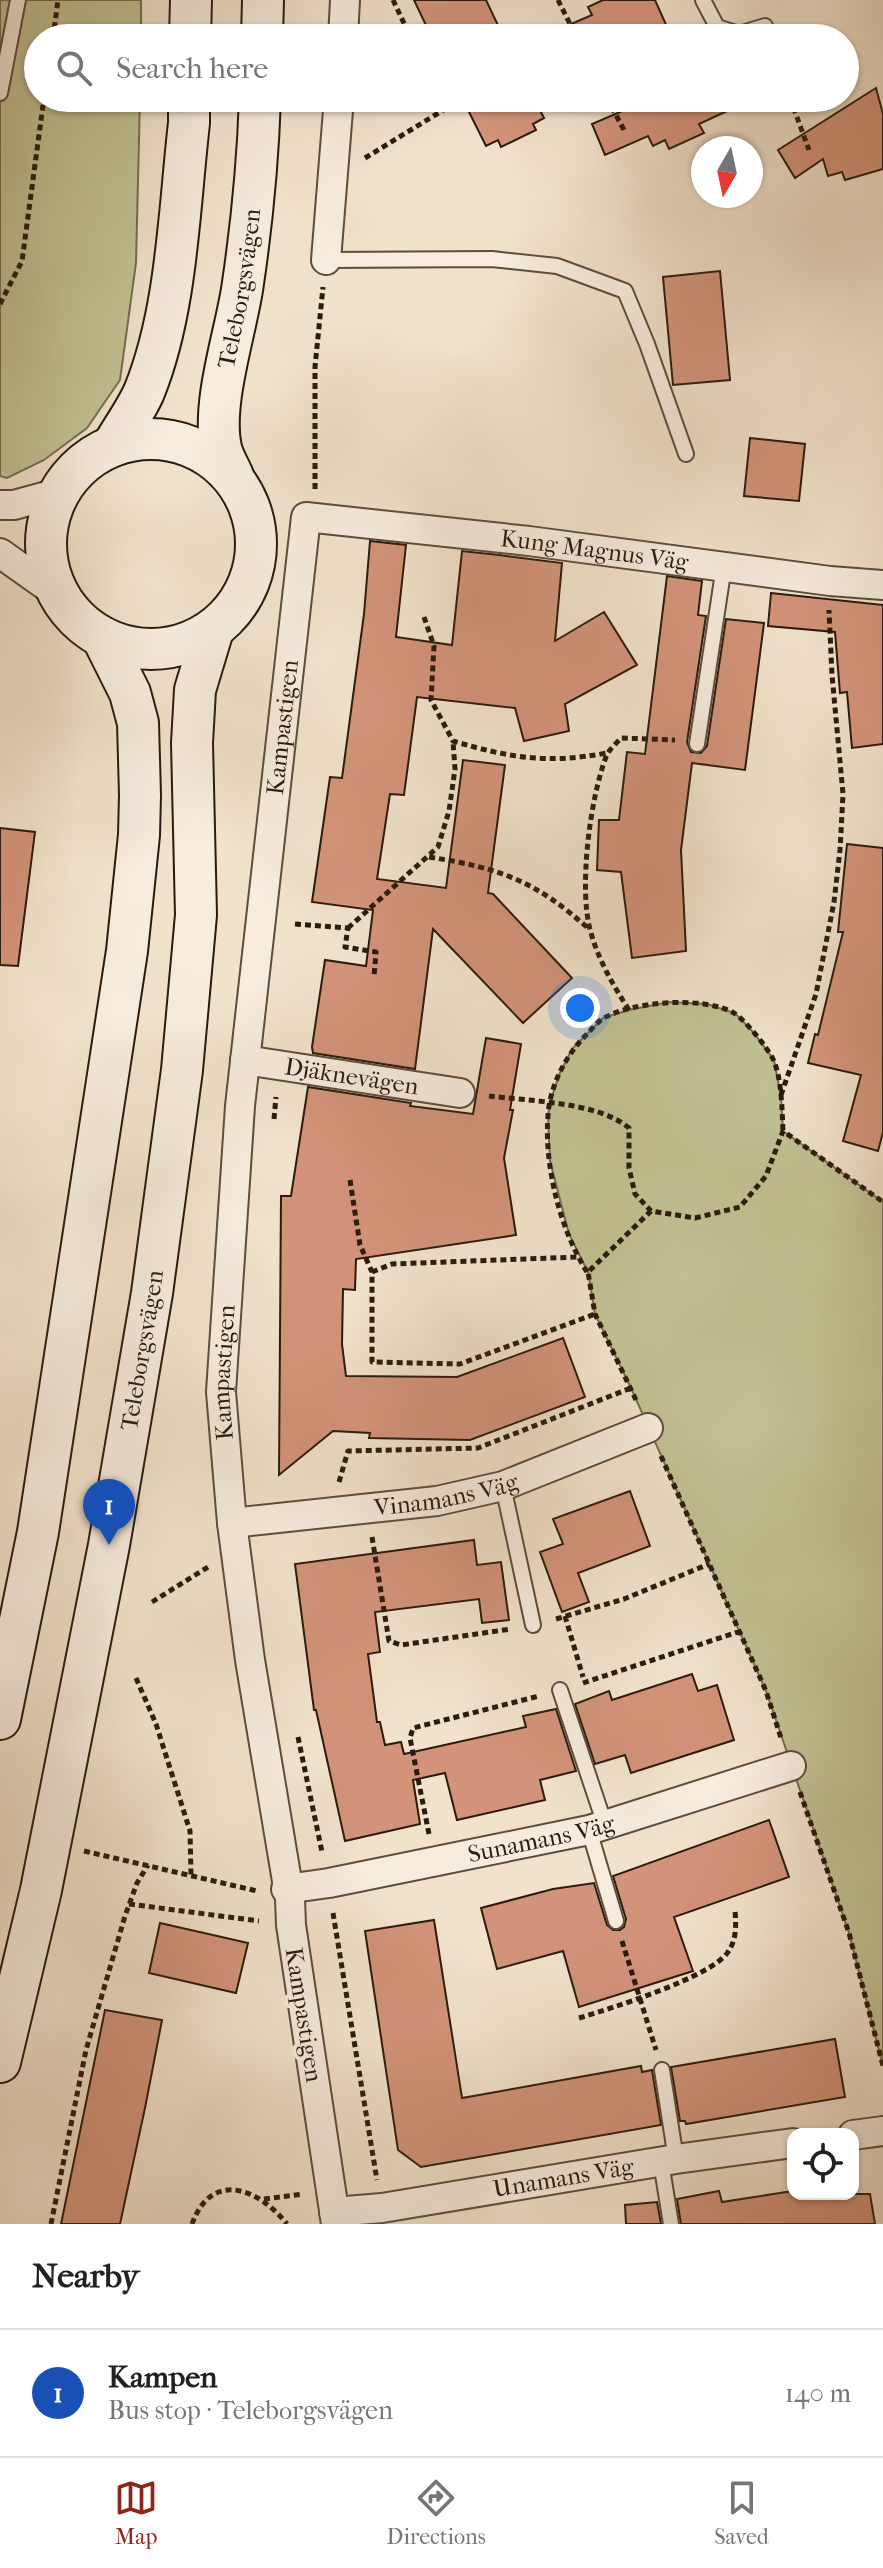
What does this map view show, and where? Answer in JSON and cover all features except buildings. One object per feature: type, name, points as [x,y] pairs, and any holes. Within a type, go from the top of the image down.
[{"type":"main road","points":[[190,24],[191,0]]},
{"type":"main road","points":[[262,24],[263,0]]},
{"type":"main road","points":[[113,445],[143,395],[159,350],[169,301],[189,112]]},
{"type":"main road","name":"Teleborgsvägen","points":[[233,476],[221,448],[220,416],[243,284],[260,112]]},
{"type":"main road","points":[[138,439],[165,439],[190,445],[213,458],[233,476],[255,520],[257,545],[254,570],[245,593],[231,613],[213,630],[187,643],[158,649],[129,647],[102,637],[70,612],[49,570],[45,544],[49,518],[58,493],[72,473],[91,457],[113,445],[138,439]]},
{"type":"main road","name":"Teleborgsvägen","points":[[0,2062],[41,1890],[101,1590],[152,1293],[182,1070],[196,915],[192,743],[195,690],[213,630]]},
{"type":"main road","points":[[0,1719],[38,1532],[127,951],[137,850],[140,795],[138,723],[130,693],[102,637]]},
{"type":"street","points":[[344,24],[345,0]]},
{"type":"street","points":[[326,260],[338,112]]},
{"type":"street","points":[[0,505],[14,505],[58,493]]},
{"type":"street","name":"Kung Magnus Väg","points":[[306,517],[883,585]]},
{"type":"street","name":"Kampastigen","points":[[306,517],[245,1060],[221,1392],[234,1536],[250,1660],[335,2218]]},
{"type":"street","points":[[0,553],[59,595]]},
{"type":"street","name":"Djäknevägen","points":[[245,1060],[460,1093]]},
{"type":"street","name":"Vinamans Väg","points":[[234,1536],[331,1512],[437,1501],[503,1486],[648,1428]]},
{"type":"street","name":"Sunamans Väg","points":[[289,1904],[329,1883],[597,1828],[791,1766]]},
{"type":"street","points":[[859,2134],[883,2131]]},
{"type":"street","name":"Unamans Väg","points":[[335,2218],[787,2144]]},
{"type":"lane","points":[[0,93],[18,0]]},
{"type":"lane","points":[[703,0],[715,24]]},
{"type":"lane","points":[[326,260],[492,259],[557,266],[625,291],[686,454]]},
{"type":"lane","points":[[697,744],[724,566]]},
{"type":"lane","points":[[503,1486],[533,1625]]},
{"type":"lane","points":[[560,1690],[597,1828],[616,1921]]},
{"type":"lane","points":[[662,2070],[671,2224]]},
{"type":"path","points":[[55,24],[58,0]]},
{"type":"path","points":[[393,0],[404,24]]},
{"type":"path","points":[[558,0],[570,24]]},
{"type":"path","points":[[0,304],[22,261],[42,112]]},
{"type":"path","points":[[333,177],[440,112]]},
{"type":"path","points":[[614,112],[625,132]]},
{"type":"path","points":[[795,112],[809,150]]},
{"type":"path","points":[[781,1096],[816,994],[834,902],[840,850],[843,794],[832,675],[830,581]]},
{"type":"path","points":[[374,977],[376,952],[345,947],[348,928],[438,847],[449,811],[455,769],[453,741],[431,700],[434,646],[424,617]]},
{"type":"path","points":[[629,1010],[604,969],[590,930],[585,898],[598,785],[607,753],[621,738],[685,740],[697,744]]},
{"type":"path","points":[[453,741],[512,756],[543,760],[607,753]]},
{"type":"path","points":[[428,857],[502,872],[561,903],[590,930]]},
{"type":"path","points":[[295,924],[348,928]]},
{"type":"path","points":[[460,1093],[550,1103],[617,1117],[629,1128],[629,1168],[635,1194],[651,1211],[695,1218],[740,1207],[766,1176],[783,1131],[781,1096],[774,1060],[735,1013],[707,1004],[669,1002],[603,1018],[572,1049],[559,1075],[550,1103],[548,1115],[550,1161],[558,1201],[578,1257],[588,1272],[595,1314],[766,1691],[849,1933],[883,2066]]},
{"type":"path","points":[[783,1131],[883,1202]]},
{"type":"path","points":[[350,1180],[360,1245],[372,1272],[372,1362],[460,1364],[595,1314]]},
{"type":"path","points":[[588,1272],[651,1211]]},
{"type":"path","points":[[372,1272],[392,1264],[578,1257]]},
{"type":"path","points":[[331,1512],[348,1451],[478,1448],[631,1388]]},
{"type":"path","points":[[152,1602],[234,1536]]},
{"type":"path","points":[[565,1616],[585,1683]]},
{"type":"path","points":[[434,1861],[410,1738],[413,1728],[585,1683],[738,1632]]},
{"type":"path","points":[[136,1678],[156,1724],[190,1831],[191,1875]]},
{"type":"path","points":[[81,1850],[191,1875],[289,1904]]},
{"type":"path","points":[[51,2224],[86,2050],[129,1904],[148,1865]]},
{"type":"path","points":[[129,1904],[289,1904],[332,1908],[382,2208]]},
{"type":"path","points":[[579,2018],[709,1969],[728,1954],[736,1933],[735,1910]]},
{"type":"path","points":[[616,1921],[662,2070]]},
{"type":"path","points":[[192,2224],[197,2211],[215,2192],[240,2190],[264,2199],[294,2196]]},
{"type":"path","points":[[264,2199],[287,2224]]},
{"type":"green space","points":[[0,0],[141,0],[141,24],[24,24],[24,112],[140,112],[136,263],[120,380],[87,428],[44,460],[7,478],[0,476]]},
{"type":"green space","points":[[669,1002],[707,1004],[735,1013],[774,1060],[781,1096],[783,1131],[883,1202],[883,2066],[849,1933],[766,1691],[595,1314],[588,1272],[569,1234],[550,1161],[550,1103],[572,1049],[603,1018]]},
{"type":"place","name":"Kampen","points":[[109,1545]]}]
